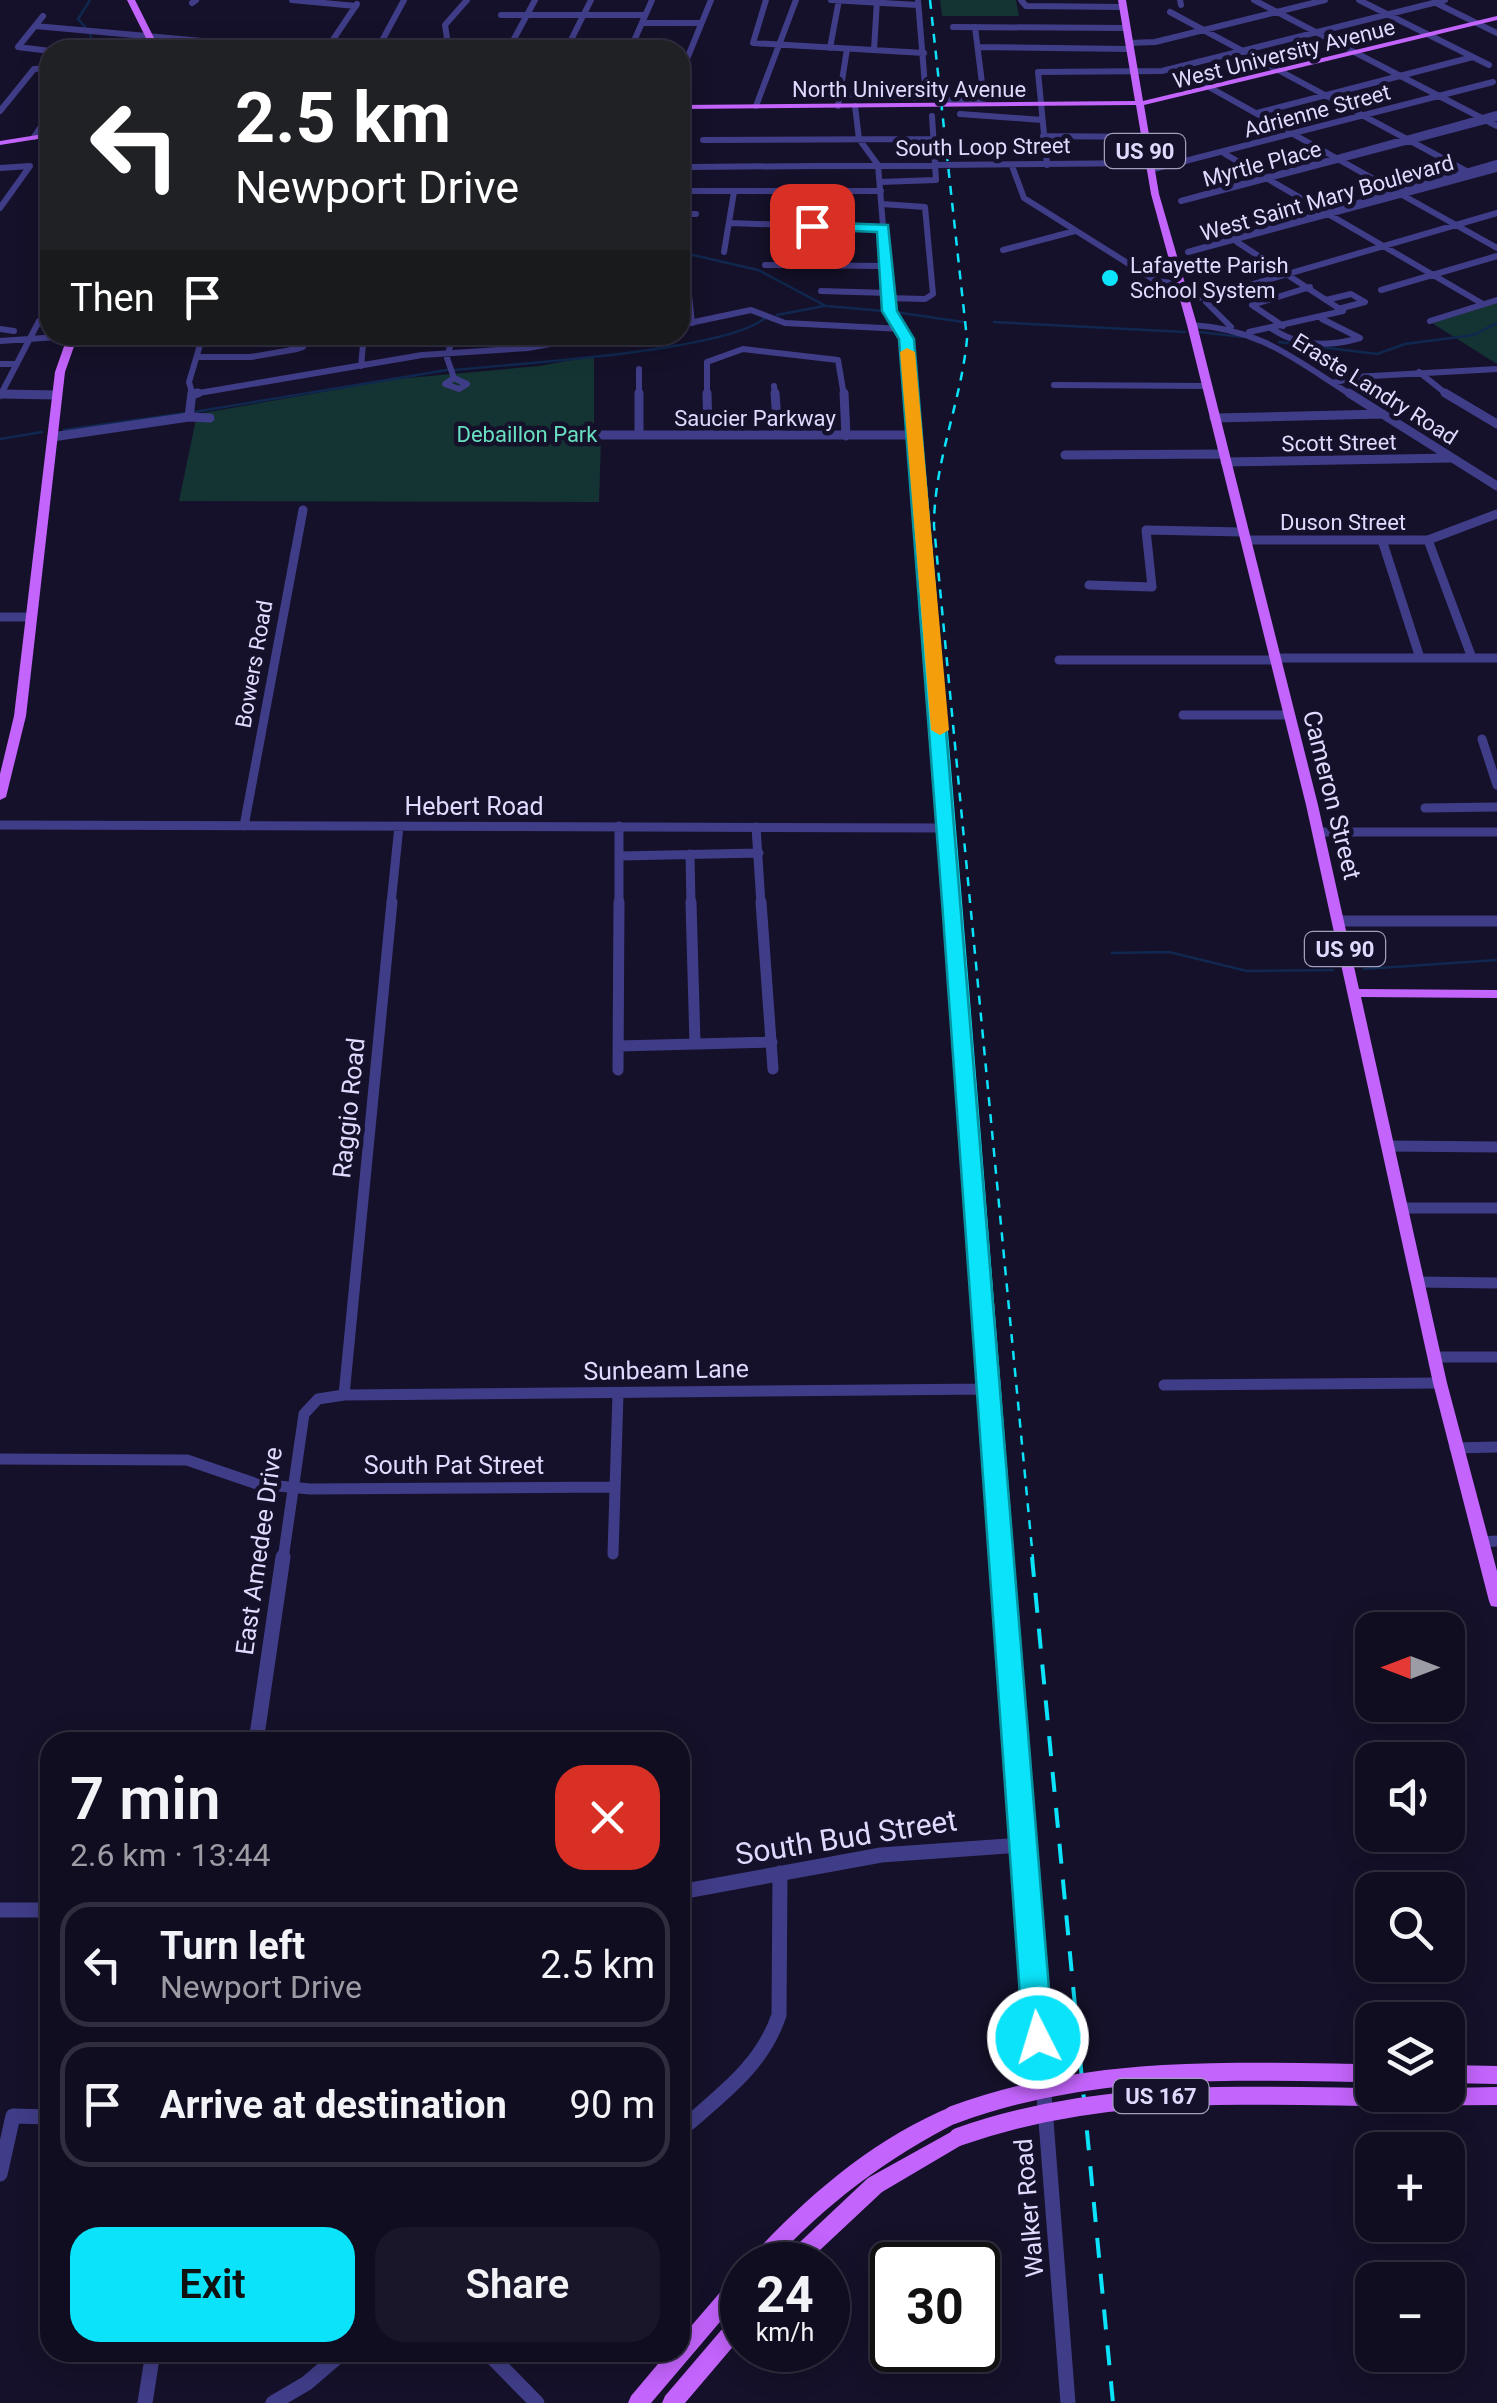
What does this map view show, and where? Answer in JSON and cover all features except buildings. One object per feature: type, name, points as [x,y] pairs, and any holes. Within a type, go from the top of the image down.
[{"type":"main road","points":[[131,0],[152,40]]},
{"type":"main road","name":"Cameron Street","points":[[1122,3],[1149,167],[1290,716],[1339,920],[1440,1383],[1497,1601]]},
{"type":"main road","name":"West University Avenue","points":[[1138,105],[1215,90],[1497,18]]},
{"type":"main road","name":"North University Avenue","points":[[690,107],[1138,105]]},
{"type":"main road","points":[[0,145],[40,138]]},
{"type":"main road","points":[[0,797],[14,749],[57,395],[68,345]]},
{"type":"main road","points":[[1355,993],[1497,994]]},
{"type":"main road","name":"US 167","points":[[778,2242],[815,2202],[900,2141],[953,2115],[1035,2086],[1107,2074],[1355,2073]]},
{"type":"main road","points":[[1465,2074],[1497,2075]]},
{"type":"main road","name":"US 167","points":[[814,2242],[875,2185],[958,2137],[1011,2116],[1077,2100],[1134,2096],[1497,2096]]},
{"type":"main road","points":[[690,2342],[720,2308]]},
{"type":"main road","points":[[672,2403],[720,2346]]},
{"type":"main road","points":[[638,2403],[673,2362]]},
{"type":"street","points":[[292,0],[358,3]]},
{"type":"street","points":[[382,40],[404,0]]},
{"type":"street","points":[[445,40],[444,26],[467,0]]},
{"type":"street","points":[[513,40],[535,0]]},
{"type":"street","points":[[571,40],[590,0]]},
{"type":"street","points":[[634,40],[652,0]]},
{"type":"street","points":[[690,45],[710,0]]},
{"type":"street","points":[[766,0],[753,43],[924,53]]},
{"type":"street","points":[[756,106],[796,0]]},
{"type":"street","points":[[830,0],[918,2],[928,95],[924,99],[840,94]]},
{"type":"street","points":[[830,48],[839,0]]},
{"type":"street","points":[[1254,0],[1497,126]]},
{"type":"street","points":[[978,47],[1152,43],[1325,0]]},
{"type":"street","points":[[1359,0],[1489,64]]},
{"type":"street","points":[[1046,166],[1038,72],[1175,68],[1444,0]]},
{"type":"street","points":[[874,50],[877,1]]},
{"type":"street","points":[[1432,1],[1497,32]]},
{"type":"street","points":[[333,40],[358,3]]},
{"type":"street","points":[[1022,3],[1122,3]]},
{"type":"street","points":[[1170,12],[1470,173]]},
{"type":"street","points":[[500,15],[583,15],[701,23]]},
{"type":"street","points":[[40,50],[18,48],[43,16]]},
{"type":"street","points":[[35,26],[193,40]]},
{"type":"street","points":[[953,27],[1126,28]]},
{"type":"street","points":[[948,100],[984,99],[975,28]]},
{"type":"street","points":[[838,106],[847,49]]},
{"type":"street","points":[[1256,113],[1473,56]]},
{"type":"street","points":[[0,110],[40,68]]},
{"type":"street","points":[[1175,68],[1497,248]]},
{"type":"street","name":"Adrienne Street","points":[[1149,167],[1224,154],[1493,82]]},
{"type":"street","name":"Walker Road","points":[[856,106],[859,139],[878,166],[890,311],[902,329],[914,436],[1068,2403]]},
{"type":"street","points":[[960,114],[1042,120]]},
{"type":"street","points":[[690,191],[881,192],[933,182],[936,167],[932,116]]},
{"type":"street","name":"Myrtle Place","points":[[1267,179],[1180,201],[1497,116]]},
{"type":"street","points":[[34,139],[40,130]]},
{"type":"street","points":[[1043,136],[1144,137]]},
{"type":"street","points":[[703,140],[934,138]]},
{"type":"street","points":[[1224,154],[1483,304]]},
{"type":"street","points":[[0,168],[30,166],[0,208]]},
{"type":"street","points":[[1012,166],[1020,194],[1156,281],[1180,284]]},
{"type":"street","name":"West Saint Mary Boulevard","points":[[1234,240],[1188,252],[1497,166]]},
{"type":"street","name":"South Loop Street","points":[[691,167],[1149,167]]},
{"type":"street","points":[[724,252],[734,192]]},
{"type":"street","points":[[821,291],[930,297],[922,204],[881,192]]},
{"type":"street","points":[[1185,298],[1209,297],[1497,213]]},
{"type":"street","points":[[690,214],[696,214]]},
{"type":"street","points":[[728,223],[884,228]]},
{"type":"street","points":[[1003,250],[1075,230]]},
{"type":"street","points":[[1234,240],[1338,309]]},
{"type":"street","points":[[1382,290],[1497,256]]},
{"type":"street","points":[[764,265],[886,266]]},
{"type":"street","points":[[1283,326],[1252,304],[1310,287]]},
{"type":"street","points":[[1249,332],[1322,319],[1338,309],[1365,301],[1351,294],[1326,300]]},
{"type":"street","points":[[1209,297],[1206,302],[1231,327]]},
{"type":"street","points":[[1430,321],[1497,300]]},
{"type":"street","points":[[690,304],[692,323],[752,310],[785,323],[902,329]]},
{"type":"street","points":[[1271,328],[1280,336],[1305,343],[1360,338],[1322,319]]},
{"type":"street","points":[[38,320],[0,395],[57,395]]},
{"type":"street","name":"Eraste Landry Road","points":[[1192,325],[1249,332],[1496,484]]},
{"type":"street","points":[[0,329],[14,331]]},
{"type":"street","points":[[0,340],[40,336]]},
{"type":"street","points":[[189,417],[193,394],[189,382],[200,345]]},
{"type":"street","points":[[197,357],[251,357],[298,350],[304,345]]},
{"type":"street","points":[[361,366],[363,345]]},
{"type":"street","points":[[451,345],[448,354],[452,373]]},
{"type":"street","points":[[509,349],[510,345]]},
{"type":"street","points":[[193,394],[361,366],[530,345]]},
{"type":"street","points":[[708,435],[707,362],[750,350],[838,360],[843,369],[846,436]]},
{"type":"street","points":[[0,364],[17,364]]},
{"type":"street","points":[[639,369],[639,435]]},
{"type":"street","points":[[1332,383],[1420,372],[1497,369]]},
{"type":"street","points":[[1420,372],[1426,382],[1497,424]]},
{"type":"street","points":[[1054,385],[1206,386]]},
{"type":"street","points":[[774,386],[778,435]]},
{"type":"street","points":[[1214,418],[1383,414]]},
{"type":"street","points":[[52,437],[189,417],[210,418]]},
{"type":"street","name":"Saucier Parkway","points":[[596,435],[914,436]]},
{"type":"street","name":"Scott Street","points":[[1065,454],[1452,458]]},
{"type":"street","name":"Bowers Road","points":[[244,826],[303,510]]},
{"type":"street","name":"Duson Street","points":[[1089,586],[1152,587],[1146,530],[1428,540],[1497,514]]},
{"type":"street","points":[[1382,540],[1420,658]]},
{"type":"street","points":[[1428,540],[1472,658]]},
{"type":"street","points":[[0,618],[31,616]]},
{"type":"street","points":[[1059,660],[1497,658]]},
{"type":"street","points":[[1184,714],[1290,716]]},
{"type":"street","points":[[1482,739],[1497,785]]},
{"type":"street","points":[[1424,808],[1497,807]]},
{"type":"street","name":"Hebert Road","points":[[0,825],[947,828]]},
{"type":"street","name":"Raggio Road","points":[[344,1395],[400,826]]},
{"type":"street","points":[[618,1070],[619,826]]},
{"type":"street","points":[[756,827],[773,1069]]},
{"type":"street","points":[[1318,832],[1497,832]]},
{"type":"street","points":[[621,856],[759,853]]},
{"type":"street","points":[[690,854],[695,1044]]},
{"type":"street","points":[[1339,920],[1497,921]]},
{"type":"street","points":[[619,1046],[772,1042]]},
{"type":"street","points":[[1388,1146],[1497,1147]]},
{"type":"street","points":[[1401,1208],[1497,1208]]},
{"type":"street","points":[[1417,1282],[1497,1283]]},
{"type":"street","points":[[1434,1356],[1497,1357]]},
{"type":"street","points":[[1164,1385],[1440,1383]]},
{"type":"street","name":"Sunbeam Lane","points":[[344,1395],[988,1389]]},
{"type":"street","points":[[613,1554],[618,1393]]},
{"type":"street","name":"East Amedee Drive","points":[[257,1732],[307,1408],[318,1399],[344,1395]]},
{"type":"street","points":[[1456,1448],[1497,1447]]},
{"type":"street","name":"South Pat Street","points":[[0,1459],[187,1460],[211,1464],[252,1484],[294,1488],[616,1486]]},
{"type":"street","points":[[1480,1542],[1497,1542]]},
{"type":"street","name":"South Bud Street","points":[[690,1890],[928,1850],[1022,1844]]},
{"type":"street","points":[[690,2121],[757,2062],[774,2038],[779,2015],[780,1873]]},
{"type":"street","points":[[0,1910],[40,1910]]},
{"type":"street","points":[[0,2174],[13,2116],[40,2117]]},
{"type":"street","points":[[144,2403],[152,2362]]},
{"type":"street","points":[[273,2403],[330,2362]]},
{"type":"street","points":[[497,2362],[537,2403]]},
{"type":"green space","points":[[940,0],[1016,0],[1019,16],[942,16]]},
{"type":"green space","points":[[1497,303],[1497,364],[1432,323]]},
{"type":"green space","name":"Debaillon Park","points":[[594,356],[594,429],[601,439],[599,502],[179,501],[197,414],[397,379],[539,366]]},
{"type":"waterway","points":[[85,27],[78,19],[90,0]]},
{"type":"waterway","points":[[90,35],[92,40]]},
{"type":"waterway","points":[[690,254],[758,270],[826,306],[884,311]]},
{"type":"waterway","points":[[777,315],[824,306]]},
{"type":"waterway","points":[[895,312],[963,322]]},
{"type":"waterway","points":[[690,343],[742,330],[765,318]]},
{"type":"waterway","points":[[994,322],[1185,332]]},
{"type":"waterway","points":[[1279,342],[1377,354],[1405,344],[1474,335],[1497,323]]},
{"type":"waterway","points":[[1200,332],[1243,337]]},
{"type":"waterway","points":[[455,370],[680,345]]},
{"type":"waterway","points":[[194,412],[447,370]]},
{"type":"waterway","points":[[64,430],[186,413]]},
{"type":"waterway","points":[[0,439],[42,432]]},
{"type":"waterway","points":[[1112,953],[1169,952],[1247,971],[1333,970]]},
{"type":"waterway","points":[[1364,969],[1497,960]]},
{"type":"railway","points":[[930,0],[967,339],[938,478],[934,526],[1033,1559]]},
{"type":"railway","points":[[1032,1557],[1113,2403]]},
{"type":"slow traffic","points":[[907,352],[940,730]]},
{"type":"place","name":"Lafayette Parish School System","points":[[1110,278]]},
{"type":"route","points":[[812,226],[884,228],[890,311],[906,339],[946,802],[953,950],[1038,2038]]}]
